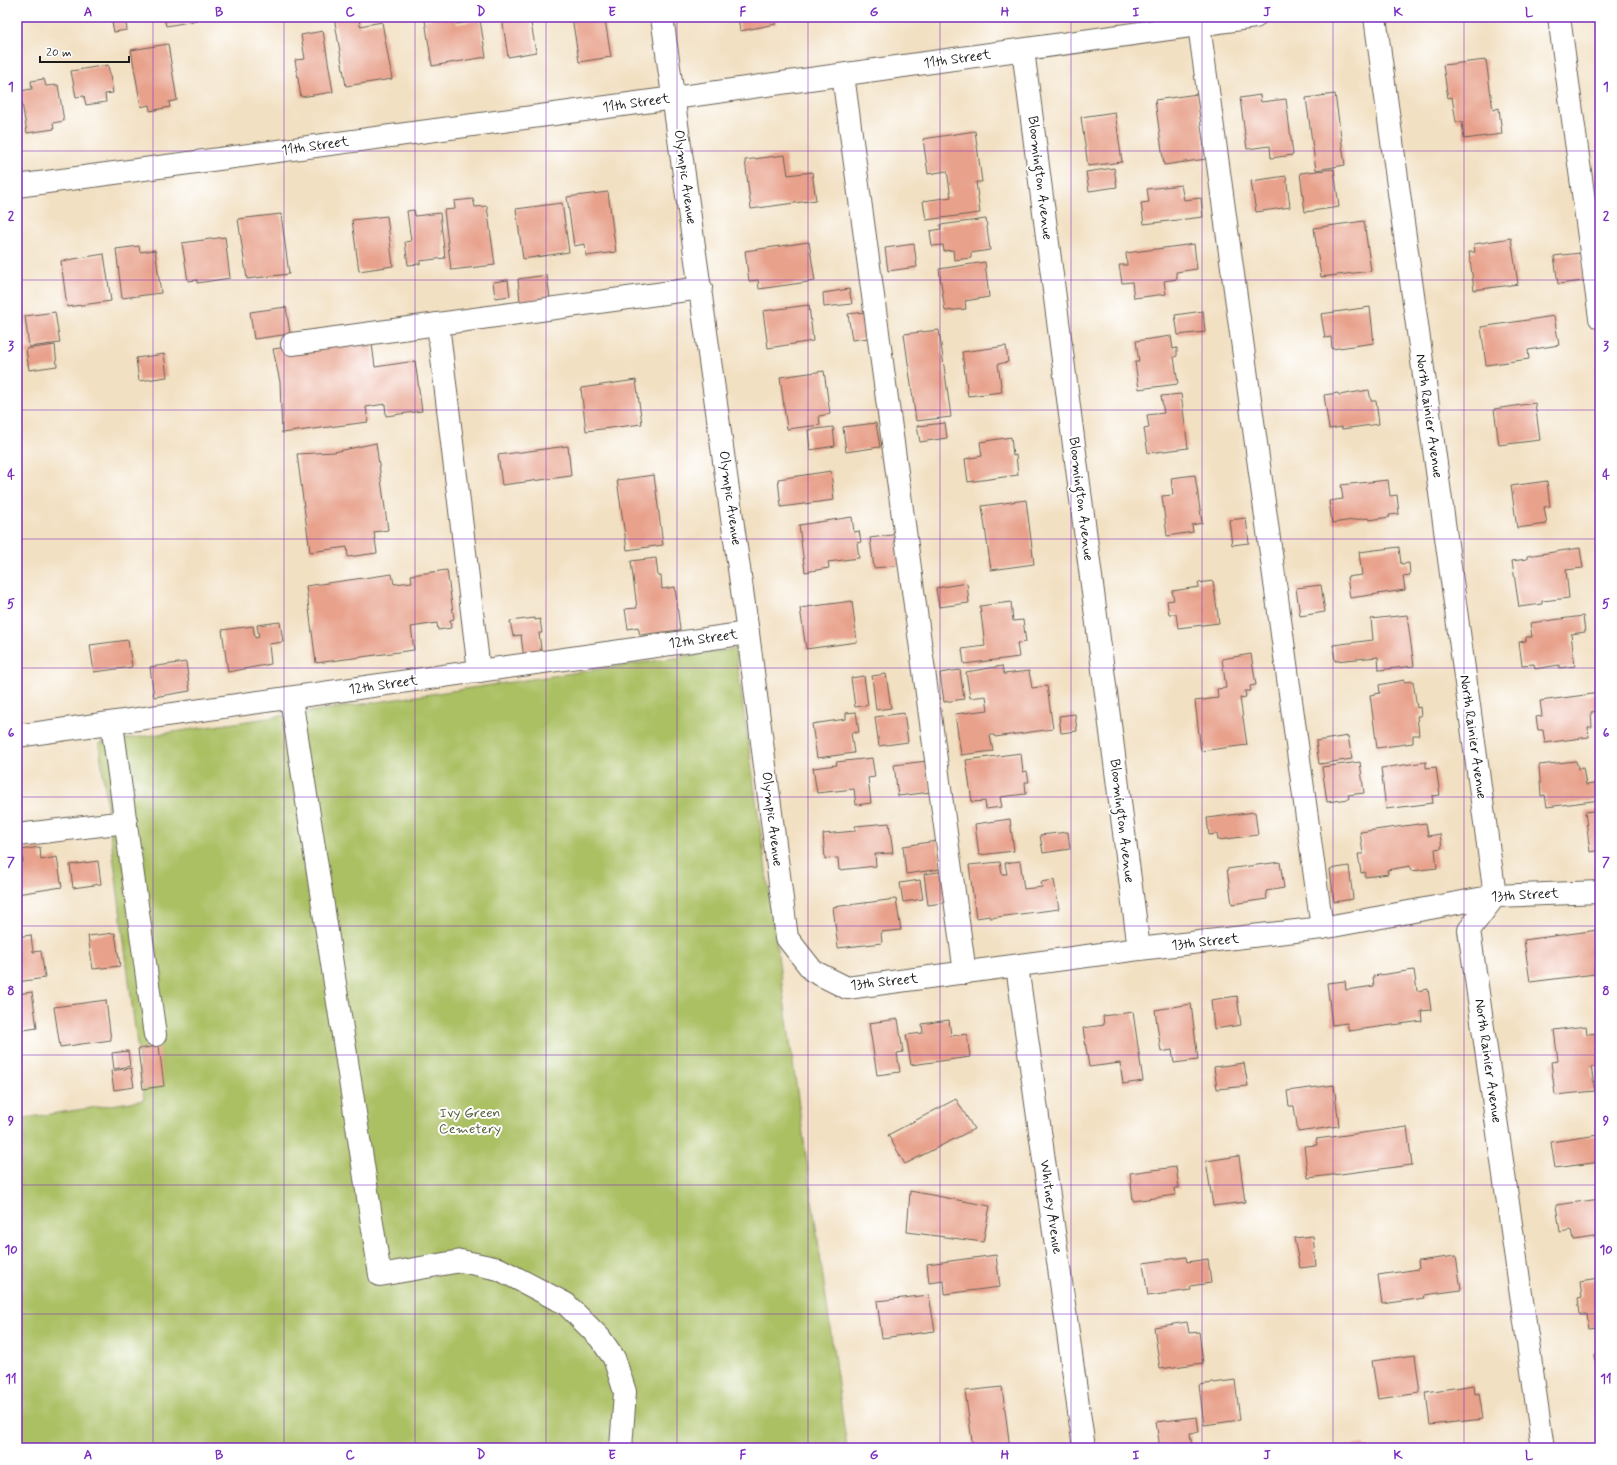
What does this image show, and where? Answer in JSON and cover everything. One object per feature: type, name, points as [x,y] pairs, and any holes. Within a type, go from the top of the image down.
[{"type":"street","name":"Olympic Avenue","points":[[662,17],[748,633],[787,938],[813,971]]},
{"type":"street","name":"11th Street","points":[[17,186],[674,98],[1255,17]]},
{"type":"street","name":"North Rainier Avenue","points":[[1375,17],[1495,896],[1469,930],[1543,1448]]},
{"type":"street","points":[[1559,17],[1600,318]]},
{"type":"street","points":[[1199,25],[1322,928]]},
{"type":"street","name":"Bloomington Avenue","points":[[1023,50],[1139,949]]},
{"type":"street","points":[[843,74],[966,973]]},
{"type":"street","points":[[292,344],[700,288]]},
{"type":"street","points":[[438,324],[479,672]]},
{"type":"street","name":"12th Street","points":[[17,736],[112,724],[748,633]]},
{"type":"street","points":[[291,698],[380,1275],[461,1261],[499,1269],[566,1304],[600,1338],[614,1358],[625,1392],[621,1448]]},
{"type":"street","points":[[112,724],[155,1035]]},
{"type":"street","points":[[17,835],[126,822]]},
{"type":"street","name":"13th Street","points":[[813,971],[847,988],[1139,949],[1322,928],[1495,896],[1600,892]]},
{"type":"street","name":"Whitney Avenue","points":[[1017,966],[1084,1448]]},
{"type":"green space","name":"Ivy Green Cemetery","points":[[735,649],[847,1448],[17,1448],[17,1119],[144,1100],[99,743]]},
{"type":"building","points":[[111,17],[125,17],[127,30],[114,32]]},
{"type":"building","points":[[164,17],[195,17],[195,21],[166,26]]},
{"type":"building","points":[[334,17],[359,17],[360,26],[382,22],[392,79],[346,86]]},
{"type":"building","points":[[441,17],[456,17],[457,24],[480,20],[486,57],[432,66],[425,20]]},
{"type":"building","points":[[502,17],[530,17],[536,52],[508,57]]},
{"type":"building","points":[[572,17],[599,17],[600,21],[605,20],[611,57],[579,62]]},
{"type":"building","points":[[738,17],[775,17],[776,24],[740,31]]},
{"type":"building","points":[[323,31],[333,92],[301,97],[295,60],[305,59],[301,35]]},
{"type":"building","points":[[168,44],[177,100],[169,102],[170,107],[150,111],[149,105],[141,107],[131,50]]},
{"type":"building","points":[[1486,60],[1493,110],[1499,108],[1502,134],[1464,139],[1462,122],[1456,122],[1452,97],[1448,98],[1443,65]]},
{"type":"building","points":[[108,65],[113,93],[105,94],[106,102],[86,105],[84,96],[76,97],[71,71]]},
{"type":"building","points":[[44,79],[46,86],[58,85],[64,121],[53,123],[54,129],[27,133],[20,91],[32,89],[31,81]]},
{"type":"building","points":[[1197,94],[1206,159],[1164,165],[1155,100]]},
{"type":"building","points":[[1335,94],[1345,165],[1316,170],[1306,98]]},
{"type":"building","points":[[1260,95],[1261,102],[1286,99],[1293,155],[1271,158],[1270,146],[1247,149],[1240,98]]},
{"type":"building","points":[[1115,112],[1122,162],[1088,166],[1081,117]]},
{"type":"building","points":[[975,131],[982,182],[976,182],[980,213],[926,220],[923,201],[951,197],[947,171],[928,174],[923,139]]},
{"type":"building","points":[[785,155],[788,175],[812,172],[816,200],[751,209],[745,160]]},
{"type":"building","points":[[1114,168],[1117,187],[1089,191],[1086,172]]},
{"type":"building","points":[[1334,169],[1339,207],[1305,212],[1300,173]]},
{"type":"building","points":[[1286,176],[1290,207],[1256,212],[1251,181]]},
{"type":"building","points":[[1181,185],[1184,200],[1201,198],[1203,217],[1144,224],[1141,203],[1149,202],[1147,189]]},
{"type":"building","points":[[608,192],[616,252],[586,256],[585,244],[574,246],[567,197]]},
{"type":"building","points":[[473,199],[475,207],[487,206],[495,265],[451,270],[444,210],[455,209],[454,201]]},
{"type":"building","points":[[562,203],[569,252],[523,259],[516,209]]},
{"type":"building","points":[[414,210],[415,216],[440,213],[445,258],[420,261],[420,264],[408,265],[405,242],[411,241],[407,211]]},
{"type":"building","points":[[281,214],[289,274],[247,279],[238,219]]},
{"type":"building","points":[[387,216],[393,266],[359,271],[352,220]]},
{"type":"building","points":[[986,219],[990,250],[971,253],[971,258],[954,260],[953,250],[944,251],[943,245],[932,246],[930,231],[941,229],[940,225]]},
{"type":"building","points":[[1364,221],[1371,271],[1321,277],[1314,228]]},
{"type":"building","points":[[225,237],[230,278],[197,283],[197,280],[188,281],[182,243]]},
{"type":"building","points":[[1511,238],[1518,284],[1474,290],[1469,252],[1475,252],[1474,244]]},
{"type":"building","points":[[809,242],[815,281],[759,289],[758,280],[749,281],[745,251]]},
{"type":"building","points":[[914,244],[917,267],[888,271],[885,248]]},
{"type":"building","points":[[1194,244],[1197,269],[1176,272],[1177,279],[1164,281],[1166,294],[1134,298],[1132,282],[1122,283],[1119,265],[1127,265],[1126,253]]},
{"type":"building","points":[[139,246],[140,252],[155,250],[161,293],[122,298],[116,249]]},
{"type":"building","points":[[1580,253],[1584,281],[1558,284],[1554,256]]},
{"type":"building","points":[[104,254],[111,301],[67,307],[61,261]]},
{"type":"building","points":[[985,262],[989,297],[965,301],[966,309],[945,311],[939,269]]},
{"type":"building","points":[[547,275],[550,298],[520,302],[518,279]]},
{"type":"building","points":[[508,280],[510,296],[495,298],[493,282]]},
{"type":"building","points":[[849,289],[852,304],[824,307],[823,293]]},
{"type":"building","points":[[809,305],[813,341],[768,348],[763,311]]},
{"type":"building","points":[[286,307],[290,334],[254,339],[250,312]]},
{"type":"building","points":[[1370,307],[1374,343],[1332,349],[1331,337],[1325,338],[1321,314]]},
{"type":"building","points":[[1203,311],[1205,332],[1178,335],[1175,315]]},
{"type":"building","points":[[55,312],[60,343],[29,347],[25,316]]},
{"type":"building","points":[[866,312],[870,338],[852,340],[848,314]]},
{"type":"building","points":[[1554,316],[1559,345],[1528,350],[1529,359],[1486,365],[1481,327]]},
{"type":"building","points":[[939,330],[951,417],[916,421],[904,334]]},
{"type":"building","points":[[371,336],[375,367],[415,361],[422,411],[386,416],[385,404],[366,407],[368,422],[282,433],[280,382],[273,349]]},
{"type":"building","points":[[1171,336],[1173,349],[1177,348],[1177,356],[1174,357],[1178,384],[1139,389],[1135,362],[1139,362],[1136,341]]},
{"type":"building","points":[[55,345],[57,366],[29,370],[26,349]]},
{"type":"building","points":[[1006,346],[1008,362],[998,364],[1002,392],[968,396],[962,352]]},
{"type":"building","points":[[164,354],[167,377],[139,381],[136,358]]},
{"type":"building","points":[[824,371],[830,414],[819,416],[820,425],[787,429],[780,377]]},
{"type":"building","points":[[636,380],[642,424],[586,431],[581,388]]},
{"type":"building","points":[[1369,390],[1371,401],[1376,401],[1379,424],[1342,429],[1342,427],[1329,429],[1324,395],[1338,393],[1339,395]]},
{"type":"building","points":[[1181,394],[1188,448],[1148,453],[1144,429],[1149,428],[1147,415],[1164,413],[1161,396]]},
{"type":"building","points":[[1535,403],[1540,440],[1499,445],[1494,409]]},
{"type":"building","points":[[876,423],[880,447],[846,452],[843,427]]},
{"type":"building","points":[[945,423],[947,438],[920,442],[917,426]]},
{"type":"building","points":[[833,427],[835,446],[810,450],[808,430]]},
{"type":"building","points":[[1011,437],[1013,456],[1016,455],[1018,475],[968,482],[965,459],[982,456],[980,442]]},
{"type":"building","points":[[376,443],[388,530],[374,532],[377,553],[348,557],[347,547],[310,552],[297,454],[334,452]]},
{"type":"building","points":[[568,446],[571,476],[502,485],[498,455]]},
{"type":"building","points":[[831,471],[834,500],[781,507],[778,479]]},
{"type":"building","points":[[654,475],[663,545],[627,550],[617,480]]},
{"type":"building","points":[[1195,475],[1202,523],[1192,525],[1193,532],[1167,536],[1162,496],[1173,495],[1171,478]]},
{"type":"building","points":[[1388,480],[1390,496],[1397,495],[1399,514],[1369,520],[1368,518],[1332,523],[1329,501],[1343,499],[1341,485]]},
{"type":"building","points":[[1547,481],[1550,506],[1544,507],[1547,524],[1517,528],[1511,486]]},
{"type":"building","points":[[1026,500],[1034,564],[991,570],[982,506]]},
{"type":"building","points":[[852,517],[854,532],[859,531],[861,542],[857,543],[859,558],[828,562],[829,568],[805,572],[799,525]]},
{"type":"building","points":[[1246,518],[1249,543],[1232,545],[1229,520]]},
{"type":"building","points":[[899,534],[903,565],[874,568],[870,538]]},
{"type":"building","points":[[1399,547],[1401,564],[1409,563],[1410,575],[1403,576],[1405,590],[1350,598],[1347,577],[1362,575],[1359,552]]},
{"type":"building","points":[[1580,548],[1583,568],[1566,570],[1569,598],[1542,601],[1542,604],[1519,607],[1512,561],[1527,559],[1527,556]]},
{"type":"building","points":[[656,558],[658,576],[661,576],[662,589],[675,587],[680,630],[640,635],[638,627],[628,629],[625,609],[637,608],[631,561]]},
{"type":"building","points":[[447,570],[454,619],[450,620],[451,628],[438,630],[437,623],[411,627],[414,650],[316,663],[306,586],[392,574],[394,584],[412,582],[411,575]]},
{"type":"building","points":[[1213,581],[1219,623],[1178,628],[1176,614],[1169,614],[1167,601],[1174,600],[1172,591],[1199,587],[1198,583]]},
{"type":"building","points":[[967,583],[969,603],[939,607],[936,588]]},
{"type":"building","points":[[1321,585],[1325,612],[1300,616],[1296,588]]},
{"type":"building","points":[[852,601],[857,642],[806,649],[800,608]]},
{"type":"building","points":[[1011,602],[1013,621],[1023,620],[1026,642],[1017,643],[1019,657],[964,664],[962,649],[985,646],[980,606]]},
{"type":"building","points":[[1407,615],[1414,666],[1379,670],[1378,657],[1335,661],[1333,645],[1373,640],[1371,619]]},
{"type":"building","points":[[1583,616],[1585,632],[1571,634],[1575,666],[1559,668],[1559,665],[1535,669],[1534,664],[1522,665],[1519,642],[1526,641],[1526,637],[1532,637],[1530,623]]},
{"type":"building","points":[[535,618],[535,620],[540,619],[542,633],[539,633],[542,658],[524,660],[521,635],[513,636],[510,621]]},
{"type":"building","points":[[280,622],[283,642],[269,644],[271,664],[228,672],[222,630],[253,626],[255,638],[259,637],[257,625]]},
{"type":"building","points":[[128,640],[132,667],[94,672],[90,645]]},
{"type":"building","points":[[1251,654],[1256,685],[1250,686],[1251,691],[1245,691],[1246,697],[1240,698],[1247,745],[1201,751],[1195,701],[1218,698],[1217,689],[1226,688],[1222,659]]},
{"type":"building","points":[[186,662],[190,691],[154,697],[150,667]]},
{"type":"building","points":[[1002,666],[1004,674],[1029,671],[1032,688],[1047,686],[1053,729],[995,737],[994,735],[990,735],[993,751],[961,755],[955,714],[988,710],[986,696],[970,698],[966,672]]},
{"type":"building","points":[[960,670],[964,699],[944,702],[940,673]]},
{"type":"building","points":[[886,674],[891,708],[876,710],[872,676]]},
{"type":"building","points":[[864,676],[868,705],[855,707],[851,678]]},
{"type":"building","points":[[1404,680],[1404,682],[1413,681],[1417,708],[1420,707],[1421,716],[1417,716],[1419,735],[1413,735],[1413,743],[1377,748],[1370,695],[1380,693],[1379,685]]},
{"type":"building","points":[[1600,693],[1600,711],[1591,712],[1592,727],[1588,727],[1589,737],[1545,743],[1543,730],[1538,730],[1536,717],[1542,716],[1540,701]]},
{"type":"building","points":[[856,712],[859,732],[851,733],[854,753],[817,758],[812,724],[846,719],[846,713]]},
{"type":"building","points":[[904,713],[908,742],[879,746],[875,717]]},
{"type":"building","points":[[1075,714],[1077,731],[1061,733],[1059,716]]},
{"type":"building","points":[[1348,736],[1352,759],[1319,764],[1316,741]]},
{"type":"building","points":[[1021,753],[1023,772],[1027,771],[1029,782],[1025,782],[1026,794],[1000,797],[1002,807],[986,809],[985,801],[972,802],[966,760]]},
{"type":"building","points":[[872,758],[875,777],[868,778],[871,803],[856,805],[854,789],[817,793],[813,768],[837,765],[836,762]]},
{"type":"building","points":[[927,761],[931,792],[898,796],[894,765]]},
{"type":"building","points":[[1576,761],[1578,769],[1583,768],[1586,785],[1600,783],[1600,800],[1547,807],[1545,795],[1541,796],[1539,765]]},
{"type":"building","points":[[1360,762],[1364,793],[1348,795],[1349,799],[1327,802],[1322,767]]},
{"type":"building","points":[[1426,762],[1426,768],[1436,767],[1440,795],[1432,796],[1433,803],[1386,809],[1381,768]]},
{"type":"building","points":[[1600,810],[1600,850],[1590,852],[1585,812]]},
{"type":"building","points":[[1255,812],[1258,835],[1218,840],[1217,834],[1209,835],[1207,818]]},
{"type":"building","points":[[1010,819],[1014,851],[979,855],[975,824]]},
{"type":"building","points":[[889,823],[893,853],[875,854],[876,866],[839,870],[838,858],[825,859],[823,834],[855,831],[855,826]]},
{"type":"building","points":[[1426,823],[1428,836],[1440,834],[1442,848],[1435,849],[1437,868],[1411,871],[1410,866],[1387,870],[1388,874],[1365,877],[1365,872],[1361,873],[1358,854],[1363,854],[1360,832]]},
{"type":"building","points":[[1068,832],[1070,849],[1043,853],[1040,835]]},
{"type":"building","points":[[937,841],[941,869],[906,874],[903,846]]},
{"type":"building","points":[[40,847],[41,860],[57,857],[62,887],[17,894],[17,862],[23,862],[21,850]]},
{"type":"building","points":[[98,861],[101,884],[73,888],[70,865]]},
{"type":"building","points":[[1020,861],[1024,889],[1042,887],[1041,882],[1054,880],[1059,909],[990,918],[990,916],[976,918],[969,865],[1000,862],[1002,874],[1007,874],[1005,863]]},
{"type":"building","points":[[1280,862],[1284,888],[1266,891],[1267,899],[1232,904],[1227,869]]},
{"type":"building","points":[[1349,866],[1353,899],[1334,902],[1330,869]]},
{"type":"building","points":[[946,871],[950,902],[928,905],[924,874]]},
{"type":"building","points":[[920,880],[923,899],[903,902],[900,883]]},
{"type":"building","points":[[896,899],[901,930],[881,932],[882,943],[838,948],[833,907]]},
{"type":"building","points":[[1598,930],[1600,968],[1594,968],[1595,974],[1530,982],[1524,940]]},
{"type":"building","points":[[115,933],[120,966],[93,969],[88,936]]},
{"type":"building","points":[[31,935],[33,952],[41,951],[45,978],[17,982],[17,937]]},
{"type":"building","points":[[1414,970],[1417,991],[1428,989],[1431,1010],[1421,1011],[1422,1021],[1349,1031],[1347,1023],[1332,1025],[1327,983],[1345,981],[1346,990],[1374,986],[1373,976]]},
{"type":"building","points":[[32,992],[37,1028],[17,1031],[17,994]]},
{"type":"building","points":[[1237,996],[1241,1025],[1214,1029],[1211,1000]]},
{"type":"building","points":[[106,1000],[111,1040],[60,1047],[54,1007]]},
{"type":"building","points":[[1191,1004],[1198,1060],[1174,1063],[1172,1050],[1161,1052],[1155,1010]]},
{"type":"building","points":[[1133,1012],[1143,1081],[1123,1084],[1120,1063],[1089,1067],[1083,1028],[1104,1025],[1103,1016]]},
{"type":"building","points":[[898,1019],[903,1052],[897,1053],[900,1072],[877,1075],[869,1023]]},
{"type":"building","points":[[949,1020],[951,1036],[967,1034],[970,1057],[911,1065],[906,1035],[923,1033],[922,1024]]},
{"type":"building","points":[[1586,1026],[1587,1034],[1600,1033],[1600,1066],[1591,1067],[1595,1091],[1555,1095],[1551,1062],[1558,1061],[1554,1030]]},
{"type":"building","points":[[159,1046],[164,1086],[143,1089],[138,1049]]},
{"type":"building","points":[[128,1051],[130,1066],[114,1069],[112,1053]]},
{"type":"building","points":[[1244,1063],[1248,1086],[1217,1089],[1214,1067]]},
{"type":"building","points":[[131,1068],[134,1087],[114,1090],[111,1071]]},
{"type":"building","points":[[1334,1085],[1339,1126],[1298,1132],[1294,1106],[1289,1106],[1287,1091]]},
{"type":"building","points":[[956,1099],[974,1129],[905,1164],[888,1135]]},
{"type":"building","points":[[1407,1127],[1412,1165],[1308,1178],[1304,1146],[1317,1145],[1316,1139]]},
{"type":"building","points":[[1598,1135],[1600,1162],[1555,1168],[1551,1142]]},
{"type":"building","points":[[1239,1156],[1245,1202],[1213,1206],[1206,1161]]},
{"type":"building","points":[[1176,1167],[1179,1188],[1174,1188],[1175,1195],[1133,1201],[1130,1173]]},
{"type":"building","points":[[910,1191],[990,1206],[983,1242],[907,1232]]},
{"type":"building","points":[[1600,1199],[1600,1236],[1573,1240],[1571,1230],[1560,1232],[1556,1205]]},
{"type":"building","points":[[1313,1236],[1316,1266],[1300,1268],[1294,1238]]},
{"type":"building","points":[[996,1255],[1000,1287],[945,1294],[944,1281],[929,1283],[927,1264]]},
{"type":"building","points":[[1456,1256],[1461,1290],[1424,1295],[1425,1298],[1382,1304],[1378,1275],[1419,1269],[1418,1261]]},
{"type":"building","points":[[1186,1257],[1187,1262],[1208,1259],[1211,1283],[1190,1286],[1191,1290],[1148,1296],[1143,1263]]},
{"type":"building","points":[[1600,1279],[1600,1327],[1588,1328],[1586,1314],[1580,1314],[1578,1298],[1582,1297],[1580,1282]]},
{"type":"building","points":[[929,1295],[935,1331],[882,1338],[877,1301]]},
{"type":"building","points":[[1187,1322],[1189,1333],[1199,1332],[1203,1363],[1160,1369],[1154,1327]]},
{"type":"building","points":[[1415,1355],[1420,1393],[1378,1399],[1372,1361]]},
{"type":"building","points":[[1595,1355],[1600,1355],[1600,1387],[1599,1387]]},
{"type":"building","points":[[1235,1380],[1240,1420],[1204,1425],[1199,1385]]},
{"type":"building","points":[[1474,1385],[1475,1394],[1479,1393],[1483,1419],[1430,1425],[1426,1392]]},
{"type":"building","points":[[1002,1387],[1010,1448],[973,1448],[965,1391]]},
{"type":"building","points":[[1197,1417],[1199,1432],[1190,1433],[1192,1448],[1160,1448],[1156,1422]]},
{"type":"building","points":[[1365,1444],[1366,1448],[1344,1448],[1344,1447]]}]
